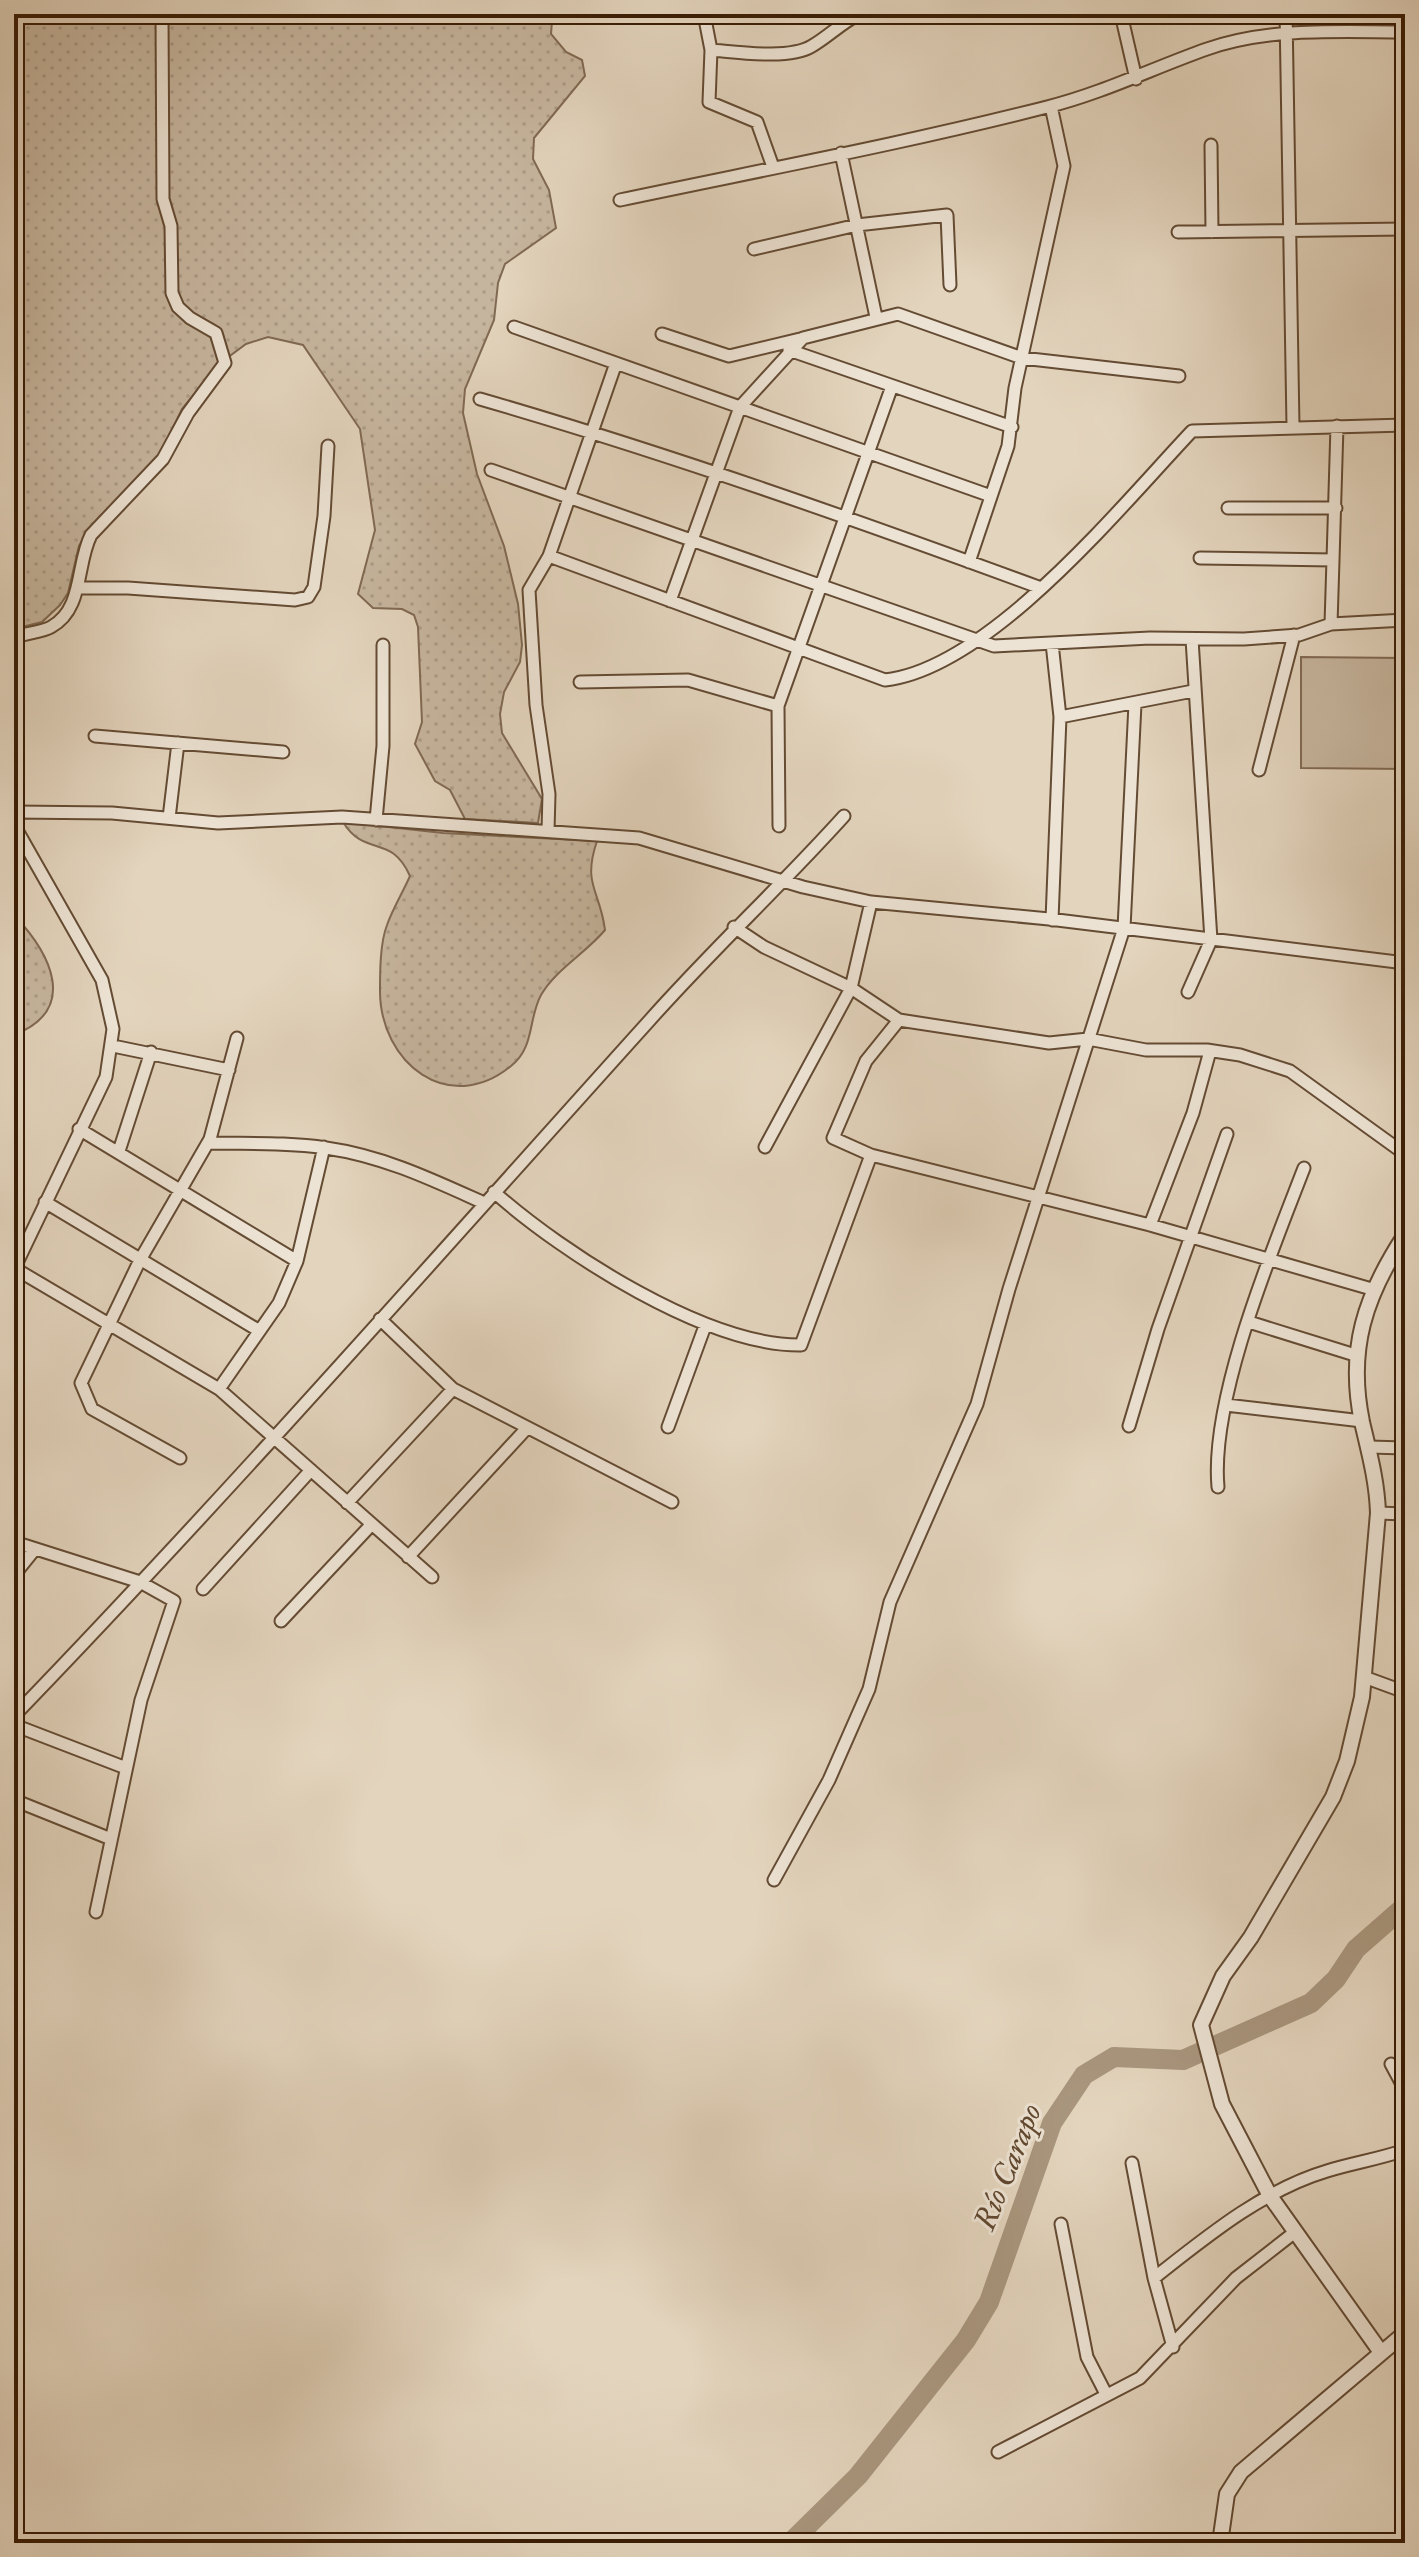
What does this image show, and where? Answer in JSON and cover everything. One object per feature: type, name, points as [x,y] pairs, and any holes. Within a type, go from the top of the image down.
[{"type":"street","points":[[14,638],[48,629],[61,621],[78,588],[83,550],[91,535],[163,459],[188,413],[225,363],[216,333],[190,318],[172,293],[171,226],[163,199],[162,14]]},
{"type":"street","points":[[704,14],[711,50],[709,102],[757,122],[773,167]]},
{"type":"street","points":[[711,50],[761,54],[809,49],[833,27],[859,14]]},
{"type":"street","points":[[1121,14],[1136,79]]},
{"type":"street","points":[[1286,14],[1293,426]]},
{"type":"street","points":[[620,200],[1051,106],[1136,79],[1209,49],[1286,33],[1405,32]]},
{"type":"street","points":[[969,562],[1012,427],[1022,358],[1064,166],[1051,106]]},
{"type":"street","points":[[1211,145],[1212,232]]},
{"type":"street","points":[[841,153],[876,317]]},
{"type":"street","points":[[754,249],[857,225],[947,215],[950,285]]},
{"type":"street","points":[[1178,232],[1405,229]]},
{"type":"street","points":[[662,334],[729,356],[898,314],[1022,358],[1179,376]]},
{"type":"street","points":[[514,327],[991,496]]},
{"type":"street","points":[[670,601],[740,407],[803,338]]},
{"type":"street","points":[[789,350],[1012,427]]},
{"type":"street","points":[[548,831],[549,794],[536,705],[529,590],[549,556],[616,363]]},
{"type":"street","points":[[779,826],[778,706],[892,386]]},
{"type":"street","points":[[480,399],[590,431],[846,516],[1041,588]]},
{"type":"street","points":[[549,556],[885,680],[932,668],[977,639],[1041,588],[1192,431],[1405,425]]},
{"type":"street","points":[[1331,624],[1337,426]]},
{"type":"street","points":[[78,588],[128,588],[295,600],[308,597],[314,587],[324,516],[328,446]]},
{"type":"street","points":[[491,470],[994,646],[1294,635],[1331,624],[1405,620]]},
{"type":"street","points":[[1228,508],[1336,508]]},
{"type":"street","points":[[1200,558],[1333,560]]},
{"type":"street","points":[[1259,770],[1294,635]]},
{"type":"street","points":[[1188,992],[1211,940],[1192,639]]},
{"type":"street","points":[[1052,643],[1060,717],[1052,920]]},
{"type":"street","points":[[376,820],[383,746],[383,645]]},
{"type":"street","points":[[580,682],[688,680],[778,706]]},
{"type":"street","points":[[1060,717],[1193,691]]},
{"type":"street","points":[[774,1880],[829,1780],[869,1689],[890,1602],[977,1404],[1009,1289],[1041,1198],[1124,928],[1135,704]]},
{"type":"street","points":[[95,736],[283,752]]},
{"type":"street","points":[[169,818],[178,743]]},
{"type":"street","points":[[14,812],[112,813],[218,823],[342,817],[639,838],[871,902],[1124,928],[1405,963]]},
{"type":"street","points":[[14,1716],[273,1437],[734,927],[786,881],[844,816]]},
{"type":"street","points":[[14,825],[102,980],[110,1004],[113,1046],[106,1077],[14,1268],[108,1320],[219,1389],[432,1577]]},
{"type":"street","points":[[765,1147],[851,988],[871,902]]},
{"type":"street","points":[[734,927],[764,947],[851,988],[899,1020],[1049,1043],[1088,1039],[1146,1050],[1210,1051],[1240,1055],[1290,1071],[1405,1154]]},
{"type":"street","points":[[899,1020],[866,1061],[833,1138],[871,1155],[1270,1257],[1375,1290]]},
{"type":"street","points":[[180,1458],[92,1409],[81,1383],[108,1320],[179,1188],[208,1143],[237,1038]]},
{"type":"street","points":[[113,1046],[229,1070]]},
{"type":"street","points":[[1150,1225],[1193,1113],[1210,1051]]},
{"type":"street","points":[[119,1151],[151,1052]]},
{"type":"street","points":[[79,1129],[297,1261]]},
{"type":"street","points":[[1129,1426],[1227,1134]]},
{"type":"street","points":[[208,1143],[324,1147],[406,1168],[484,1203]]},
{"type":"street","points":[[219,1389],[279,1303],[297,1261],[324,1147]]},
{"type":"street","points":[[494,1192],[534,1228],[705,1326],[774,1345],[801,1345],[871,1155]]},
{"type":"street","points":[[1218,1487],[1216,1471],[1226,1405],[1270,1257],[1304,1168]]},
{"type":"street","points":[[45,1202],[258,1330]]},
{"type":"street","points":[[1380,2351],[1270,2196],[1222,2104],[1201,2025],[1209,2002],[1333,1797],[1357,1726],[1378,1513],[1369,1447],[1362,1421],[1355,1355],[1375,1290],[1405,1235]]},
{"type":"street","points":[[380,1319],[453,1389],[672,1502]]},
{"type":"street","points":[[1249,1322],[1355,1355]]},
{"type":"street","points":[[668,1427],[705,1326]]},
{"type":"street","points":[[347,1503],[453,1389]]},
{"type":"street","points":[[1226,1405],[1362,1421]]},
{"type":"street","points":[[408,1557],[527,1428]]},
{"type":"street","points":[[1369,1447],[1405,1448]]},
{"type":"street","points":[[203,1589],[311,1470]]},
{"type":"street","points":[[1378,1513],[1405,1514]]},
{"type":"street","points":[[281,1621],[371,1525]]},
{"type":"street","points":[[14,1542],[140,1582],[174,1601],[141,1700],[96,1912]]},
{"type":"street","points":[[14,1575],[35,1549]]},
{"type":"street","points":[[1364,1677],[1405,1692]]},
{"type":"street","points":[[14,1725],[126,1768]]},
{"type":"street","points":[[14,1800],[111,1839]]},
{"type":"street","points":[[1391,2064],[1405,2090]]},
{"type":"street","points":[[1154,2278],[1228,2221],[1270,2196],[1326,2171],[1405,2150]]},
{"type":"street","points":[[1132,2163],[1154,2278],[1173,2347]]},
{"type":"street","points":[[1061,2224],[1087,2357],[1106,2394]]},
{"type":"street","points":[[998,2452],[1140,2378],[1236,2278],[1295,2232]]},
{"type":"street","points":[[1220,2543],[1227,2494],[1241,2472],[1380,2351],[1405,2333]]},
{"type":"shaded area","points":[[14,14],[562,14],[552,21],[551,34],[566,52],[582,60],[585,76],[534,138],[533,159],[549,190],[556,228],[505,264],[498,283],[494,320],[465,389],[463,413],[477,474],[504,546],[518,604],[522,645],[520,662],[504,692],[500,714],[502,733],[542,799],[538,823],[465,819],[450,790],[435,781],[415,744],[422,722],[418,627],[414,615],[402,609],[373,608],[358,594],[375,530],[360,429],[303,345],[268,337],[246,344],[219,364],[182,409],[160,454],[88,531],[79,546],[68,593],[60,605],[42,622],[14,629]]},
{"type":"shaded area","points":[[1301,657],[1405,658],[1405,769],[1301,768]]},
{"type":"shaded area","points":[[343,822],[443,833],[597,841],[591,868],[605,930],[547,986],[537,1004],[528,1042],[511,1066],[488,1080],[464,1086],[442,1084],[422,1075],[405,1060],[392,1040],[383,1017],[380,975],[385,932],[410,876],[395,854],[360,840]]},
{"type":"shaded area","points":[[14,915],[47,963],[52,996],[47,1011],[34,1024],[14,1035]]},
{"type":"waterway","name":"Río Carapo","points":[[790,2543],[858,2476],[966,2340],[989,2302],[1052,2123],[1084,2075],[1114,2057],[1183,2060],[1311,2003],[1336,1979],[1356,1949],[1405,1906]]}]
